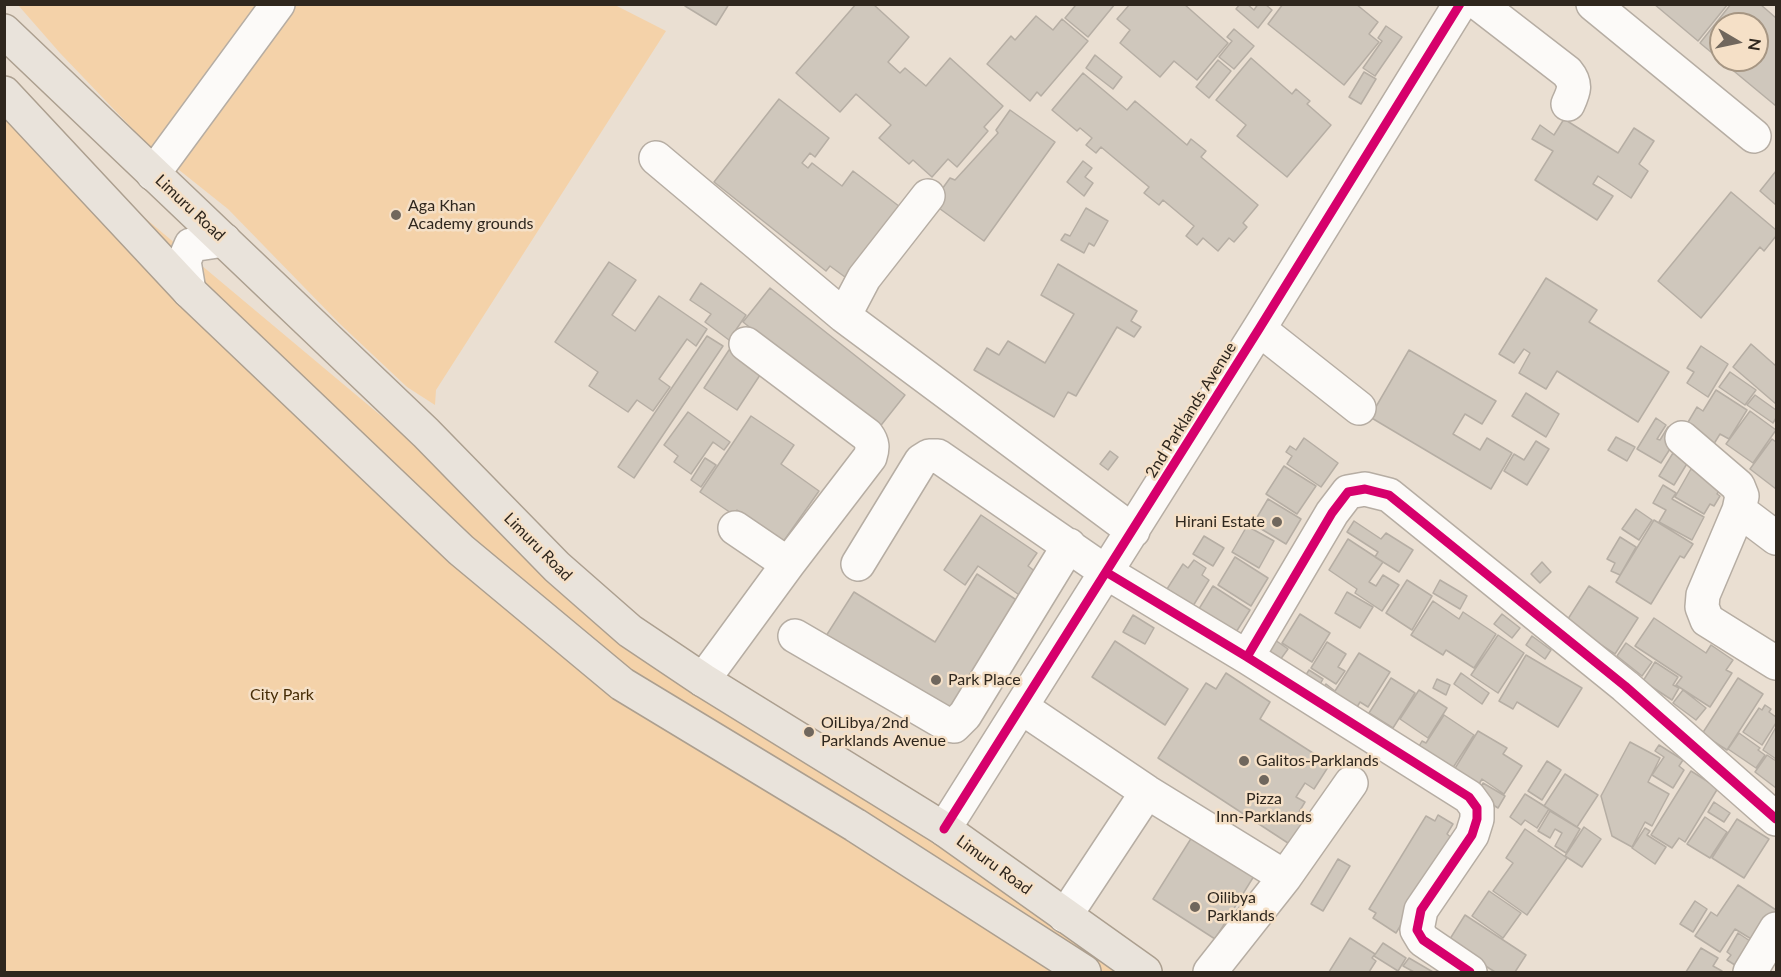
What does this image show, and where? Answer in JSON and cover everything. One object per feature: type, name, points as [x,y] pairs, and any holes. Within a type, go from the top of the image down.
[{"type":"main road","name":"Limuru Road","points":[[4,31],[426,433],[557,567],[630,631],[703,680],[944,829],[1144,972]]},
{"type":"main road","points":[[4,93],[189,291],[461,550],[622,684],[855,825],[1084,972]]},
{"type":"street","points":[[153,174],[278,4]]},
{"type":"street","points":[[1593,4],[1754,136]]},
{"type":"street","points":[[1462,5],[1567,72],[1573,79],[1575,88],[1568,104]]},
{"type":"street","name":"2nd Parklands Avenue","points":[[944,829],[1462,5]]},
{"type":"street","points":[[656,158],[844,315],[1133,531]]},
{"type":"street","points":[[844,315],[864,278],[928,196]]},
{"type":"street","points":[[189,291],[184,261],[191,245],[224,240]]},
{"type":"street","points":[[1259,329],[1359,408]]},
{"type":"street","points":[[703,680],[870,457],[872,449],[872,441],[862,430],[746,344]]},
{"type":"street","points":[[1682,438],[1738,486],[1742,496],[1739,510],[1703,595],[1702,607],[1707,620],[1776,663]]},
{"type":"street","points":[[858,564],[921,461],[929,456],[938,456],[1069,544],[1106,572],[1469,796],[1477,808],[1473,835],[1421,910],[1417,930],[1423,940],[1470,972]]},
{"type":"street","points":[[1247,657],[1332,513],[1348,492],[1365,489],[1389,495],[1625,686],[1776,819]]},
{"type":"street","points":[[1739,510],[1776,538]]},
{"type":"street","points":[[735,528],[788,564]]},
{"type":"street","points":[[795,636],[909,704],[954,726],[965,715],[1069,544]]},
{"type":"street","points":[[1021,707],[1147,792],[1285,877]]},
{"type":"street","points":[[1210,972],[1285,877],[1351,783]]},
{"type":"street","points":[[1065,916],[1147,792]]},
{"type":"street","points":[[1750,972],[1776,928]]},
{"type":"green space","name":"Aga Khan Academy grounds","points":[[613,4],[666,31],[436,390],[435,405],[407,387],[339,323],[228,209],[149,146],[60,53],[18,5]]},
{"type":"green space","name":"City Park","points":[[4,100],[564,569],[1154,972],[5,972]]},
{"type":"building","points":[[686,4],[729,4],[716,25],[685,6]]},
{"type":"building","points":[[856,4],[873,4],[909,37],[888,62],[900,73],[905,68],[926,86],[950,58],[1003,106],[984,127],[988,131],[957,167],[948,159],[932,177],[913,160],[909,164],[879,138],[891,125],[856,94],[840,112],[796,73]]},
{"type":"building","points":[[1073,4],[1115,4],[1088,37],[1065,18],[1075,6]]},
{"type":"building","points":[[1130,4],[1184,4],[1228,43],[1197,80],[1174,61],[1160,77],[1120,43],[1130,30],[1117,19]]},
{"type":"building","points":[[1240,4],[1247,4],[1254,10],[1258,4],[1265,4],[1272,10],[1258,28],[1236,9]]},
{"type":"building","points":[[1283,4],[1356,4],[1378,22],[1369,34],[1379,42],[1344,85],[1268,24]]},
{"type":"building","points":[[1654,4],[1728,4],[1722,12],[1709,12],[1709,27],[1698,41]]},
{"type":"building","points":[[1731,4],[1760,4],[1776,18],[1776,106],[1735,72],[1769,72],[1769,12],[1725,12]]},
{"type":"building","points":[[1036,16],[1053,30],[1062,19],[1088,41],[1041,96],[1037,92],[1030,101],[987,64],[1011,36],[1015,40]]},
{"type":"building","points":[[1386,26],[1402,37],[1375,76],[1363,68],[1382,41],[1378,38]]},
{"type":"building","points":[[1234,29],[1254,46],[1234,69],[1219,57],[1232,41],[1227,37]]},
{"type":"building","points":[[1709,32],[1709,50],[1700,43]]},
{"type":"building","points":[[1095,55],[1122,77],[1113,89],[1086,68]]},
{"type":"building","points":[[1251,58],[1292,94],[1296,89],[1310,101],[1307,104],[1331,125],[1287,177],[1237,136],[1246,125],[1216,100]]},
{"type":"building","points":[[1218,60],[1231,71],[1209,98],[1196,87]]},
{"type":"building","points":[[1364,72],[1376,79],[1361,104],[1349,97]]},
{"type":"building","points":[[1083,73],[1127,110],[1135,101],[1187,145],[1191,139],[1206,151],[1201,157],[1258,205],[1243,223],[1247,227],[1234,242],[1229,238],[1218,251],[1203,238],[1197,245],[1186,236],[1194,226],[1163,200],[1159,205],[1144,193],[1149,187],[1101,147],[1096,153],[1086,145],[1092,138],[1080,128],[1077,131],[1052,110]]},
{"type":"building","points":[[779,99],[829,138],[815,157],[810,153],[802,163],[808,168],[812,163],[842,186],[853,171],[904,210],[849,280],[830,266],[826,271],[714,182]]},
{"type":"building","points":[[1010,110],[1055,142],[984,241],[932,203],[950,178],[955,180],[998,133],[996,130]]},
{"type":"building","points":[[1564,119],[1618,153],[1634,128],[1654,141],[1639,164],[1648,171],[1631,198],[1598,176],[1593,184],[1613,196],[1597,220],[1535,180],[1553,151],[1532,139],[1540,125],[1554,135]]},
{"type":"building","points":[[1083,161],[1092,168],[1085,177],[1093,183],[1084,196],[1067,182]]},
{"type":"building","points":[[1776,171],[1776,205],[1760,191]]},
{"type":"building","points":[[1731,192],[1776,230],[1776,236],[1764,251],[1760,247],[1701,318],[1658,281]]},
{"type":"building","points":[[1086,208],[1108,221],[1094,246],[1089,243],[1084,253],[1061,240],[1065,234],[1070,236]]},
{"type":"building","points":[[609,262],[636,280],[612,315],[635,331],[659,296],[707,329],[696,346],[687,339],[659,379],[670,387],[653,411],[637,400],[628,412],[589,386],[598,372],[555,342]]},
{"type":"building","points":[[1058,264],[1137,311],[1131,321],[1141,327],[1134,337],[1117,327],[1076,396],[1068,392],[1054,417],[974,370],[987,348],[999,355],[1008,341],[1045,363],[1074,314],[1041,295]]},
{"type":"building","points":[[1546,278],[1597,310],[1589,322],[1669,372],[1638,422],[1557,371],[1546,389],[1519,373],[1530,353],[1524,349],[1514,363],[1499,354]]},
{"type":"building","points":[[701,283],[746,315],[729,340],[705,322],[711,314],[690,300]]},
{"type":"building","points":[[770,288],[905,395],[878,429],[743,322]]},
{"type":"building","points":[[707,336],[723,346],[634,478],[618,467]]},
{"type":"building","points":[[1751,344],[1776,366],[1776,404],[1733,367]]},
{"type":"building","points":[[1701,346],[1728,364],[1708,397],[1687,383],[1694,372],[1687,368]]},
{"type":"building","points":[[729,350],[762,372],[737,410],[704,388]]},
{"type":"building","points":[[1409,350],[1496,401],[1482,424],[1465,414],[1453,434],[1480,450],[1487,438],[1512,453],[1491,489],[1370,417]]},
{"type":"building","points":[[1730,372],[1756,390],[1745,405],[1719,387]]},
{"type":"building","points":[[1716,390],[1747,410],[1729,439],[1720,434],[1712,447],[1684,429],[1697,407],[1703,411]]},
{"type":"building","points":[[1526,393],[1559,414],[1546,437],[1512,416]]},
{"type":"building","points":[[1755,395],[1776,410],[1773,423],[1747,405]]},
{"type":"building","points":[[1750,411],[1776,430],[1753,463],[1726,444]]},
{"type":"building","points":[[688,412],[730,442],[724,450],[713,442],[691,474],[674,462],[678,456],[664,445]]},
{"type":"building","points":[[751,416],[794,445],[781,464],[819,491],[783,542],[737,510],[734,515],[700,492]]},
{"type":"building","points":[[1656,418],[1666,425],[1657,439],[1660,440],[1668,427],[1679,435],[1661,463],[1637,449]]},
{"type":"building","points":[[1616,437],[1635,447],[1627,461],[1608,450]]},
{"type":"building","points":[[1304,438],[1338,463],[1321,487],[1287,464],[1292,456],[1286,452],[1290,446],[1296,450]]},
{"type":"building","points":[[1772,439],[1776,442],[1776,489],[1750,469]]},
{"type":"building","points":[[1536,441],[1549,449],[1527,485],[1504,471],[1514,454],[1524,460]]},
{"type":"building","points":[[1110,451],[1118,457],[1108,470],[1100,464]]},
{"type":"building","points":[[1673,453],[1688,462],[1674,485],[1659,476]]},
{"type":"building","points":[[705,458],[716,465],[701,487],[691,480]]},
{"type":"building","points":[[1284,466],[1316,486],[1297,514],[1266,494]]},
{"type":"building","points":[[1691,469],[1722,486],[1717,494],[1720,496],[1714,506],[1710,504],[1704,514],[1675,497]]},
{"type":"building","points":[[1663,485],[1676,493],[1672,499],[1704,517],[1692,540],[1659,522],[1666,510],[1653,503]]},
{"type":"building","name":"Hirani Estate","points":[[1268,499],[1301,519],[1286,544],[1253,524]]},
{"type":"building","points":[[1636,509],[1652,520],[1639,540],[1622,529]]},
{"type":"building","points":[[981,515],[1037,553],[1028,566],[1040,575],[1025,599],[978,566],[965,585],[944,570]]},
{"type":"building","points":[[1654,520],[1693,544],[1684,558],[1680,556],[1651,604],[1616,582]]},
{"type":"building","points":[[1354,521],[1381,539],[1386,533],[1413,550],[1399,572],[1375,557],[1378,552],[1347,532]]},
{"type":"building","points":[[1247,526],[1274,541],[1259,568],[1232,552]]},
{"type":"building","points":[[1204,536],[1224,548],[1213,566],[1193,554]]},
{"type":"building","points":[[1620,537],[1636,547],[1620,575],[1611,571],[1615,563],[1607,559]]},
{"type":"building","points":[[1348,539],[1383,562],[1369,582],[1376,586],[1383,575],[1399,585],[1382,611],[1355,593],[1357,589],[1329,570]]},
{"type":"building","points":[[1235,557],[1268,578],[1251,606],[1218,585]]},
{"type":"building","points":[[1194,560],[1206,568],[1202,575],[1209,580],[1193,606],[1167,589],[1183,564],[1188,568]]},
{"type":"building","points":[[1542,562],[1551,572],[1540,583],[1531,574]]},
{"type":"building","name":"Park Place","points":[[977,574],[1024,605],[954,717],[826,636],[854,592],[935,642]]},
{"type":"building","points":[[1407,580],[1432,596],[1412,630],[1386,613]]},
{"type":"building","points":[[1440,580],[1467,596],[1460,609],[1433,593]]},
{"type":"building","points":[[1213,586],[1250,610],[1233,637],[1197,612]]},
{"type":"building","points":[[1589,586],[1638,618],[1615,654],[1566,622]]},
{"type":"building","points":[[1347,592],[1373,607],[1360,628],[1335,613]]},
{"type":"building","points":[[1433,601],[1459,619],[1463,612],[1496,634],[1474,668],[1446,650],[1443,655],[1411,635]]},
{"type":"building","points":[[1300,614],[1330,633],[1312,662],[1282,643]]},
{"type":"building","points":[[1502,614],[1520,628],[1512,638],[1494,624]]},
{"type":"building","points":[[1133,615],[1154,628],[1145,644],[1123,632]]},
{"type":"building","points":[[1654,618],[1706,653],[1711,645],[1733,660],[1726,670],[1732,673],[1710,707],[1676,685],[1682,677],[1635,646]]},
{"type":"building","points":[[1498,635],[1524,653],[1498,693],[1471,675]]},
{"type":"building","points":[[1532,636],[1551,650],[1545,659],[1526,645]]},
{"type":"building","points":[[1275,640],[1288,649],[1280,660],[1268,651]]},
{"type":"building","points":[[1115,641],[1188,689],[1165,725],[1092,677]]},
{"type":"building","points":[[1327,642],[1346,654],[1338,667],[1345,671],[1336,684],[1311,668]]},
{"type":"building","points":[[1626,643],[1652,662],[1642,676],[1617,656]]},
{"type":"building","points":[[1359,653],[1390,672],[1368,707],[1360,702],[1353,714],[1320,694],[1326,684],[1335,691]]},
{"type":"building","points":[[1526,655],[1582,688],[1558,727],[1517,702],[1513,709],[1499,701]]},
{"type":"building","points":[[1655,662],[1678,677],[1673,685],[1679,688],[1672,700],[1643,681]]},
{"type":"building","points":[[1309,670],[1323,679],[1319,686],[1304,678]]},
{"type":"building","name":"Galitos-Parklands","points":[[1226,673],[1270,702],[1260,719],[1330,764],[1314,789],[1305,783],[1296,797],[1305,802],[1299,812],[1309,818],[1291,845],[1158,758],[1206,683],[1216,689]]},
{"type":"building","points":[[1461,673],[1489,693],[1482,704],[1454,684]]},
{"type":"building","points":[[1391,678],[1415,693],[1393,728],[1369,713]]},
{"type":"building","points":[[1738,678],[1763,694],[1727,750],[1702,734]]},
{"type":"building","points":[[1437,679],[1450,685],[1446,695],[1433,688]]},
{"type":"building","points":[[1419,690],[1447,708],[1428,738],[1400,719]]},
{"type":"building","points":[[1683,690],[1706,708],[1696,720],[1673,703]]},
{"type":"building","points":[[1765,705],[1776,717],[1776,723],[1762,745],[1743,732],[1759,708],[1762,710]]},
{"type":"building","points":[[1444,715],[1474,735],[1447,777],[1414,755],[1422,741],[1426,743]]},
{"type":"building","points":[[1776,727],[1776,759],[1763,750]]},
{"type":"building","points":[[1478,731],[1507,748],[1503,754],[1522,766],[1504,794],[1482,779],[1475,791],[1454,770]]},
{"type":"building","points":[[1739,733],[1760,748],[1758,750],[1765,755],[1756,768],[1728,749]]},
{"type":"building","points":[[1630,742],[1660,758],[1648,782],[1669,794],[1652,826],[1645,822],[1632,847],[1612,836],[1601,796]]},
{"type":"building","points":[[1659,745],[1683,760],[1679,766],[1684,770],[1673,788],[1652,775],[1664,757],[1655,751]]},
{"type":"building","points":[[1767,755],[1776,761],[1776,788],[1755,772]]},
{"type":"building","points":[[1547,761],[1561,770],[1542,800],[1528,791]]},
{"type":"building","points":[[1691,771],[1718,788],[1685,842],[1679,838],[1672,848],[1651,835]]},
{"type":"building","points":[[1565,774],[1598,795],[1577,827],[1544,806]]},
{"type":"building","points":[[1483,783],[1505,796],[1498,808],[1477,795]]},
{"type":"building","points":[[1525,794],[1549,809],[1537,828],[1525,820],[1521,825],[1510,817]]},
{"type":"building","points":[[1714,802],[1730,813],[1724,822],[1708,812]]},
{"type":"building","points":[[1550,811],[1580,829],[1566,853],[1555,846],[1562,833],[1555,829],[1550,838],[1538,831]]},
{"type":"building","points":[[1438,815],[1453,824],[1447,834],[1453,839],[1396,933],[1373,918],[1376,913],[1369,909],[1426,816],[1435,821]]},
{"type":"building","points":[[1705,817],[1727,832],[1710,858],[1687,844]]},
{"type":"building","points":[[1737,819],[1769,839],[1744,878],[1712,858]]},
{"type":"building","points":[[1584,827],[1601,839],[1582,867],[1565,856]]},
{"type":"building","points":[[1645,828],[1650,831],[1647,835],[1666,847],[1655,864],[1632,848]]},
{"type":"building","points":[[1525,829],[1567,858],[1527,915],[1493,891],[1513,863],[1506,858]]},
{"type":"building","points":[[1192,837],[1254,876],[1215,939],[1153,899]]},
{"type":"building","points":[[1338,859],[1350,866],[1323,911],[1311,904]]},
{"type":"building","points":[[1738,885],[1776,910],[1776,921],[1761,945],[1735,929],[1720,952],[1695,936],[1711,912],[1717,916]]},
{"type":"building","points":[[1489,891],[1521,913],[1503,938],[1472,916]]},
{"type":"building","points":[[1695,901],[1707,909],[1693,932],[1680,924]]},
{"type":"building","points":[[1465,915],[1526,955],[1515,972],[1495,972],[1448,942]]},
{"type":"building","points":[[1738,933],[1753,943],[1738,967],[1727,960],[1731,955],[1727,952]]},
{"type":"building","points":[[1350,938],[1375,954],[1372,958],[1376,961],[1369,972],[1329,972]]},
{"type":"building","points":[[1383,943],[1406,958],[1398,971],[1374,956]]},
{"type":"building","points":[[1701,948],[1718,958],[1713,966],[1721,972],[1686,972]]},
{"type":"building","points":[[1409,958],[1433,972],[1414,972],[1403,966]]},
{"type":"cycle path","points":[[944,829],[1259,329],[1460,4]]},
{"type":"cycle path","points":[[1106,572],[1247,657],[1332,513],[1348,492],[1365,489],[1389,495],[1625,686],[1776,819]]},
{"type":"cycle path","points":[[1247,657],[1469,797],[1477,808],[1477,819],[1472,835],[1421,910],[1417,930],[1423,940],[1470,972]]},
{"type":"place","name":"Aga Khan Academy grounds","points":[[396,215]]},
{"type":"place","name":"Hirani Estate","points":[[1277,522]]},
{"type":"place","name":"Park Place","points":[[936,680]]},
{"type":"place","name":"OiLibya/2nd Parklands Avenue","points":[[809,732]]},
{"type":"place","name":"Galitos-Parklands","points":[[1244,761]]},
{"type":"place","name":"Pizza Inn-Parklands","points":[[1264,780]]},
{"type":"place","name":"Oilibya Parklands","points":[[1195,907]]}]
